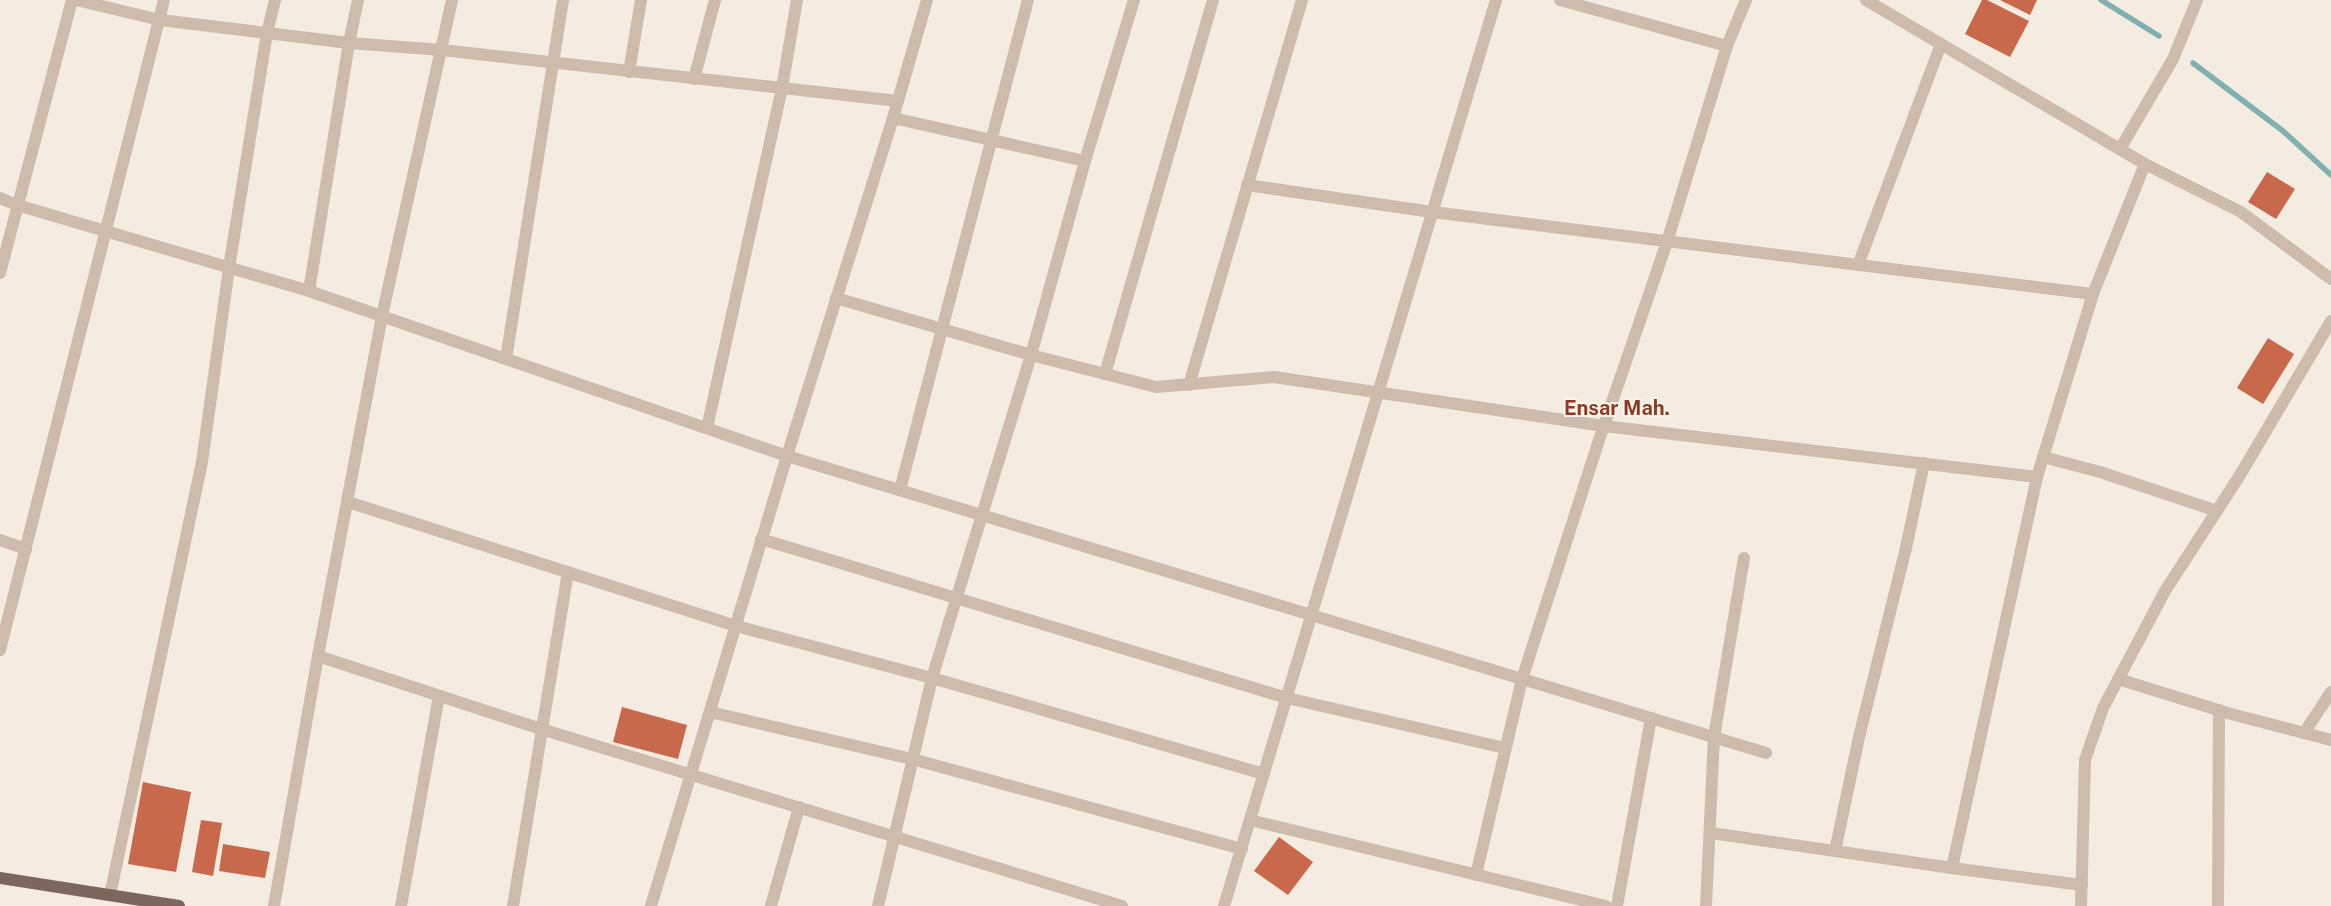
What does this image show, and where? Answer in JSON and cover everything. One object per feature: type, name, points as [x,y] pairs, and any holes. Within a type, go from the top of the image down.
[{"type":"main road","points":[[0,878],[179,906]]},
{"type":"street","points":[[0,273],[74,0],[160,20],[349,43],[442,50],[898,101]]},
{"type":"street","points":[[0,650],[164,0]]},
{"type":"street","points":[[110,895],[202,462],[229,268],[274,0]]},
{"type":"street","points":[[309,291],[349,43],[358,0]]},
{"type":"street","points":[[274,906],[318,656],[382,316],[452,0]]},
{"type":"street","points":[[506,359],[563,0]]},
{"type":"street","points":[[629,72],[640,0]]},
{"type":"street","points":[[694,79],[715,0]]},
{"type":"street","points":[[707,428],[782,88],[797,0]]},
{"type":"street","points":[[651,906],[787,456],[893,118],[927,0]]},
{"type":"street","points":[[900,490],[993,140],[1028,0]]},
{"type":"street","points":[[878,906],[932,678],[1031,355],[1085,161],[1134,0]]},
{"type":"street","points":[[1105,374],[1213,0]]},
{"type":"street","points":[[1189,384],[1302,0]]},
{"type":"street","points":[[1224,906],[1496,0]]},
{"type":"street","points":[[1560,0],[1727,46]]},
{"type":"street","points":[[1476,875],[1522,679],[1604,426],[1667,242],[1727,46],[1746,0]]},
{"type":"street","points":[[1866,0],[2144,164],[2241,212],[2331,279]]},
{"type":"street","points":[[2120,149],[2174,60],[2197,0]]},
{"type":"street","points":[[1858,265],[1941,44]]},
{"type":"street","points":[[893,118],[1085,161]]},
{"type":"street","points":[[1952,868],[2037,477],[2093,294],[2144,164]]},
{"type":"street","points":[[1248,185],[1432,212],[2093,294]]},
{"type":"street","points":[[0,198],[17,205],[309,291],[787,456],[1766,753]]},
{"type":"street","points":[[836,298],[1031,355],[1156,387],[1274,377],[1604,426],[2037,477]]},
{"type":"street","points":[[2081,906],[2085,760],[2103,708],[2165,591],[2217,511],[2331,322]]},
{"type":"street","points":[[2043,457],[2100,472],[2217,511]]},
{"type":"street","points":[[1835,851],[1859,737],[1906,548],[1924,463]]},
{"type":"street","points":[[348,502],[736,626],[932,678],[1264,774]]},
{"type":"street","points":[[762,539],[1287,698],[1505,748]]},
{"type":"street","points":[[0,540],[26,549]]},
{"type":"street","points":[[1706,906],[1711,833],[1714,737],[1744,558]]},
{"type":"street","points":[[514,906],[541,728],[568,572]]},
{"type":"street","points":[[318,656],[541,728],[1122,906]]},
{"type":"street","points":[[2118,679],[2219,710],[2331,740]]},
{"type":"street","points":[[2304,733],[2331,692]]},
{"type":"street","points":[[402,906],[439,696]]},
{"type":"street","points":[[2218,906],[2219,710]]},
{"type":"street","points":[[710,712],[912,759],[1242,849]]},
{"type":"street","points":[[1617,906],[1651,718]]},
{"type":"street","points":[[771,906],[799,807]]},
{"type":"street","points":[[1250,820],[1606,906]]},
{"type":"street","points":[[1711,833],[2082,885]]},
{"type":"building","points":[[1982,0],[1987,0],[2029,21],[2010,57],[1965,34]]},
{"type":"building","points":[[2000,0],[2037,0],[2030,15]]},
{"type":"building","points":[[2267,172],[2295,189],[2276,219],[2248,202]]},
{"type":"building","points":[[2268,338],[2294,354],[2263,404],[2237,388]]},
{"type":"building","points":[[622,707],[687,725],[678,759],[613,742]]},
{"type":"building","points":[[143,782],[191,792],[176,872],[128,864]]},
{"type":"building","points":[[201,820],[222,823],[213,876],[192,872]]},
{"type":"building","points":[[1279,837],[1313,862],[1288,895],[1254,871]]},
{"type":"building","points":[[223,844],[270,852],[265,878],[219,871]]},
{"type":"waterway","points":[[2101,0],[2159,36]]},
{"type":"waterway","points":[[2193,63],[2283,131],[2331,175]]},
{"type":"district","name":"Ensar Mah.","points":[[1617,408]]}]
